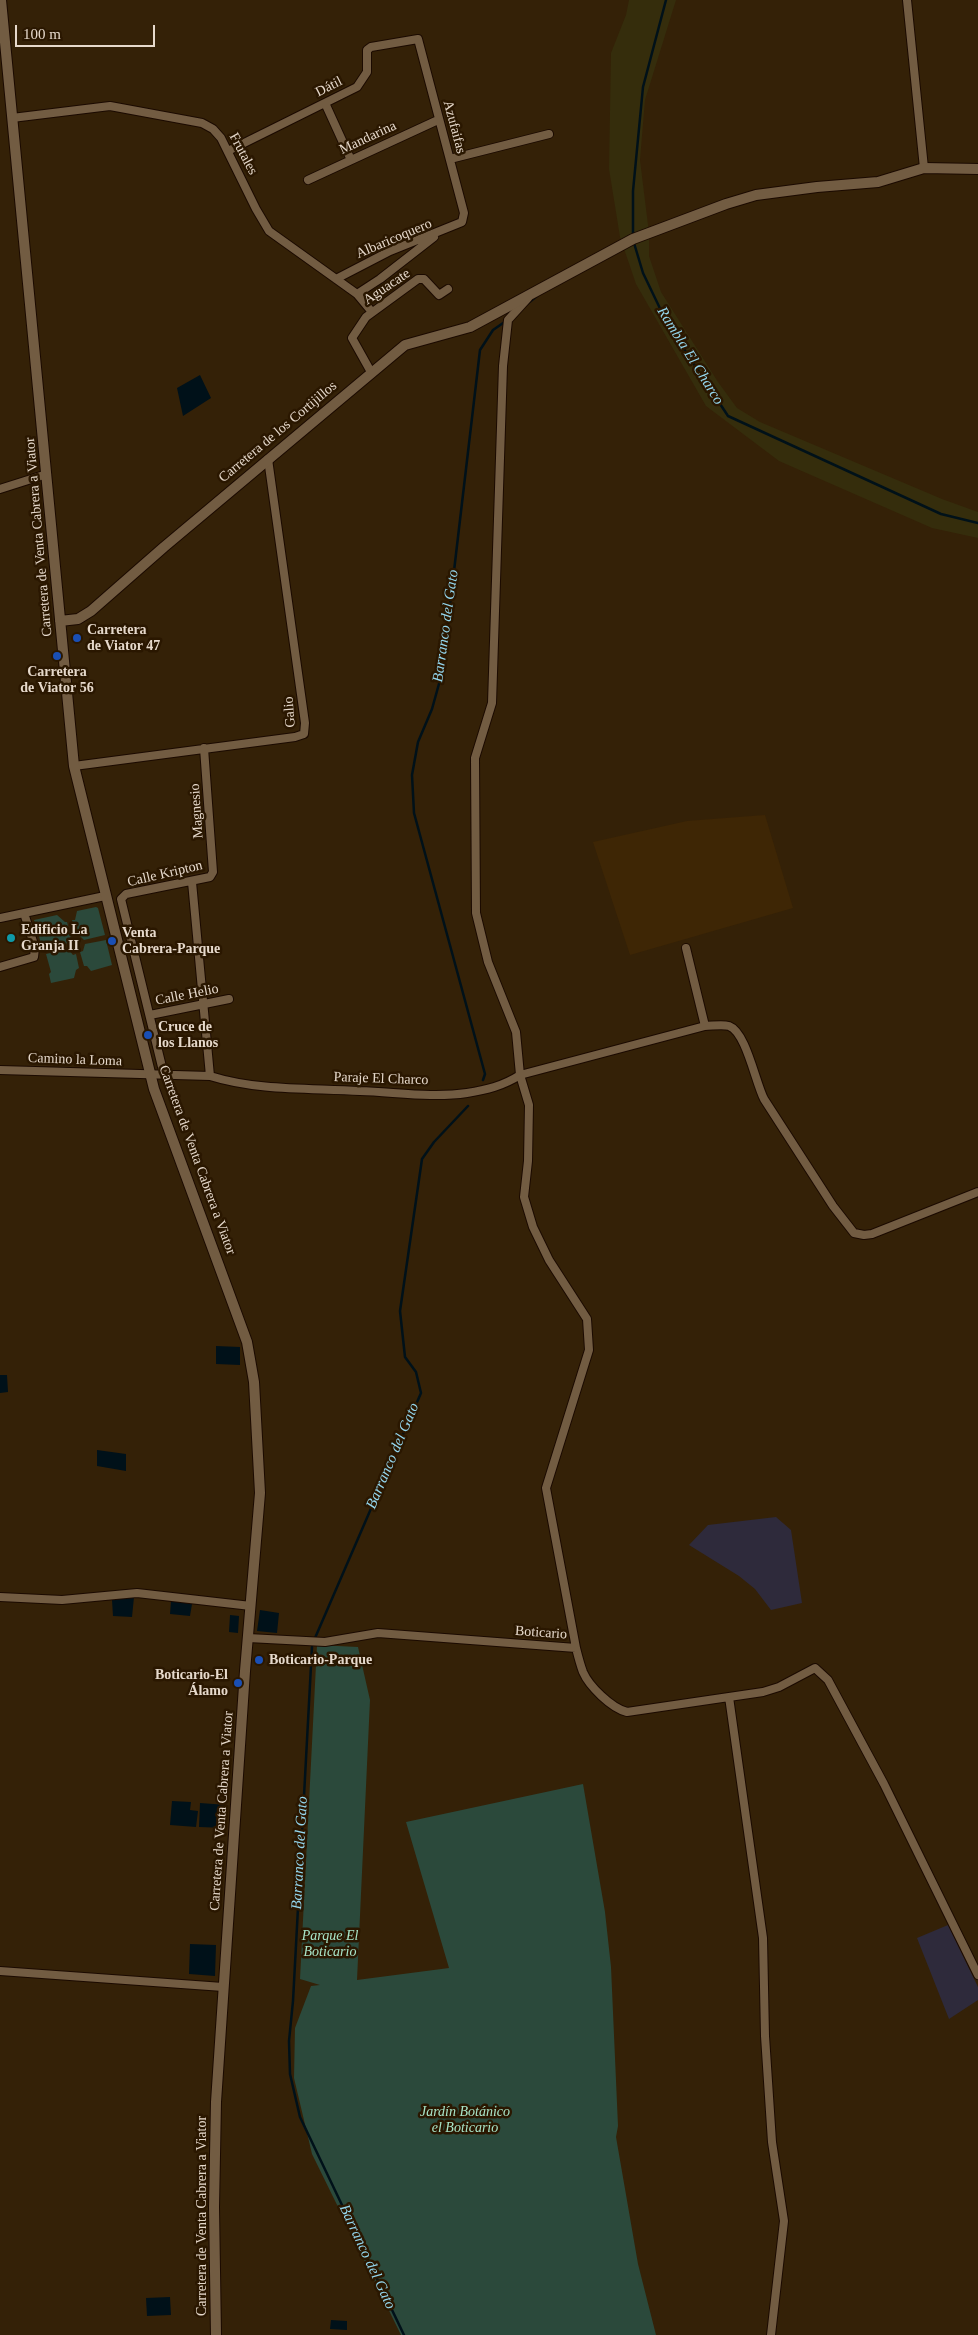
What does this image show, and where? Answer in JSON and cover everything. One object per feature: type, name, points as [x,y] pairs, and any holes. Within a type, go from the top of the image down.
[{"type":"street","name":"Carretera de Venta Cabrera a Viator","points":[[2,0],[74,766],[150,1074],[247,1342],[254,1382],[260,1493],[248,1638],[216,2102],[214,2206],[216,2335]]},
{"type":"street","points":[[907,0],[924,168]]},
{"type":"street","name":"Dátil","points":[[228,151],[357,87],[367,72],[367,50],[418,39]]},
{"type":"street","name":"Azufaifas","points":[[418,39],[464,213],[462,222]]},
{"type":"street","points":[[325,103],[351,160]]},
{"type":"street","name":"Frutales","points":[[12,118],[110,106],[202,123],[217,133],[228,151],[256,209],[269,230],[357,294],[372,312]]},
{"type":"street","name":"Mandarina","points":[[308,180],[438,120]]},
{"type":"street","points":[[450,159],[549,134]]},
{"type":"street","name":"Carretera de los Cortijillos","points":[[60,621],[78,619],[91,611],[268,459],[405,345],[470,327],[633,239],[726,204],[756,196],[817,186],[878,182],[924,168],[978,169]]},
{"type":"street","name":"Albaricoquero","points":[[336,279],[390,251],[462,222]]},
{"type":"street","points":[[357,294],[380,280],[440,232]]},
{"type":"street","name":"Aguacate","points":[[371,372],[352,338],[366,317],[418,279],[424,279],[439,295],[448,289]]},
{"type":"street","points":[[532,294],[508,320],[506,330],[503,366],[492,703],[474,758],[476,913],[488,962],[516,1032],[520,1075],[529,1105],[528,1161],[524,1197],[533,1227],[549,1260],[587,1319],[589,1350],[546,1488],[576,1648]]},
{"type":"street","name":"Galio","points":[[74,766],[295,737],[304,734],[305,723],[268,459]]},
{"type":"street","points":[[0,488],[47,474]]},
{"type":"street","name":"Magnesio","points":[[204,748],[213,872]]},
{"type":"street","name":"Calle Kripton","points":[[150,1015],[121,899],[126,894],[210,877],[213,872]]},
{"type":"street","points":[[192,882],[210,1076]]},
{"type":"street","points":[[0,918],[105,896]]},
{"type":"street","points":[[0,967],[34,957],[35,948],[24,913]]},
{"type":"street","points":[[686,948],[705,1026]]},
{"type":"street","name":"Calle Helio","points":[[150,1015],[229,999]]},
{"type":"street","points":[[150,1015],[164,1075]]},
{"type":"street","name":"Paraje El Charco","points":[[210,1076],[237,1084],[457,1094],[506,1085],[520,1075],[705,1026],[728,1025],[737,1031],[743,1041],[756,1085],[764,1099],[832,1206],[854,1233],[872,1234],[978,1192]]},
{"type":"street","name":"Camino la Loma","points":[[0,1070],[210,1076]]},
{"type":"street","points":[[0,1597],[62,1600],[137,1592],[251,1606]]},
{"type":"street","name":"Boticario","points":[[248,1638],[324,1642],[340,1641],[378,1633],[576,1648],[584,1673],[590,1683],[620,1710],[627,1712],[729,1697],[780,1687],[815,1668],[821,1671],[828,1680],[884,1784],[978,1975]]},
{"type":"street","points":[[729,1697],[763,1938],[765,2036],[772,2142],[784,2221],[771,2335]]},
{"type":"street","points":[[0,1972],[223,1987]]},
{"type":"shaded area","points":[[200,375],[211,398],[183,416],[177,388]]},
{"type":"shaded area","points":[[765,815],[793,908],[630,955],[593,842],[687,821]]},
{"type":"shaded area","points":[[216,1346],[240,1347],[240,1365],[216,1364]]},
{"type":"shaded area","points":[[0,1375],[7,1375],[8,1392],[0,1393]]},
{"type":"shaded area","points":[[97,1450],[126,1454],[126,1471],[97,1466]]},
{"type":"shaded area","points":[[776,1517],[791,1530],[802,1603],[771,1610],[755,1589],[739,1576],[689,1545],[708,1525]]},
{"type":"shaded area","points":[[124,1596],[134,1597],[132,1617],[113,1616],[112,1600]]},
{"type":"shaded area","points":[[171,1601],[192,1604],[190,1616],[170,1614]]},
{"type":"shaded area","points":[[260,1610],[279,1613],[277,1633],[257,1631]]},
{"type":"shaded area","points":[[230,1615],[239,1616],[238,1633],[229,1632]]},
{"type":"shaded area","points":[[172,1801],[191,1802],[190,1810],[198,1811],[196,1827],[170,1825]]},
{"type":"shaded area","points":[[200,1803],[227,1805],[226,1828],[199,1827]]},
{"type":"shaded area","points":[[948,1925],[978,1987],[978,2000],[949,2019],[917,1938]]},
{"type":"shaded area","points":[[190,1944],[216,1945],[215,1976],[189,1974]]},
{"type":"shaded area","points":[[170,2297],[171,2315],[147,2316],[146,2298]]},
{"type":"shaded area","points":[[331,2320],[347,2321],[347,2330],[330,2329]]},
{"type":"green space","points":[[98,908],[105,935],[84,940],[78,934],[76,935],[72,920],[75,920],[77,911]]},
{"type":"green space","points":[[57,915],[67,922],[71,936],[66,944],[43,950],[34,920]]},
{"type":"green space","points":[[106,940],[112,965],[91,971],[87,966],[84,966],[80,952],[83,951],[85,944]]},
{"type":"green space","points":[[68,949],[73,955],[76,954],[79,968],[76,970],[74,978],[51,983],[49,974],[51,972],[46,954]]},
{"type":"green space","name":"Jardín Botánico el Boticario","points":[[317,1645],[358,1647],[370,1700],[357,1980],[449,1968],[406,1822],[583,1784],[605,1912],[611,1967],[618,2126],[616,2137],[638,2264],[656,2335],[401,2335],[312,2154],[294,2078],[295,2028],[311,1986],[320,1985],[300,1979]]},
{"type":"sand","points":[[629,0],[676,0],[645,100],[640,160],[649,233],[649,256],[661,292],[718,382],[737,408],[760,422],[942,499],[978,512],[978,538],[932,528],[779,461],[706,406],[636,284],[620,237],[609,169],[611,53],[626,15]]},
{"type":"waterway","name":"Rambla El Charco","points":[[633,235],[633,191],[643,87],[666,0]]},
{"type":"waterway","name":"Rambla El Charco","points":[[634,243],[643,273],[667,323],[728,416],[941,514],[978,523]]},
{"type":"waterway","name":"Barranco del Gato","points":[[527,304],[537,296]]},
{"type":"waterway","name":"Barranco del Gato","points":[[483,1080],[485,1074],[414,813],[412,775],[418,742],[432,709],[442,673],[480,350],[493,330],[506,321]]},
{"type":"waterway","name":"Barranco del Gato","points":[[315,1638],[421,1393],[416,1372],[405,1357],[400,1311],[422,1159],[434,1142],[468,1106]]},
{"type":"waterway","name":"Barranco del Gato","points":[[312,1647],[293,2001],[289,2041],[290,2074],[300,2117],[404,2335]]},
{"type":"place","name":"Carretera de Viator 47","points":[[77,638]]},
{"type":"place","name":"Carretera de Viator 56","points":[[57,656]]},
{"type":"place","name":"Edificio La Granja II","points":[[11,938]]},
{"type":"place","name":"Venta Cabrera-Parque","points":[[112,941]]},
{"type":"place","name":"Cruce de los Llanos","points":[[148,1035]]},
{"type":"place","name":"Boticario-Parque","points":[[259,1660]]},
{"type":"place","name":"Boticario-El Álamo","points":[[238,1683]]},
{"type":"park label","name":"Parque El Boticario","points":[[330,1944]]}]
